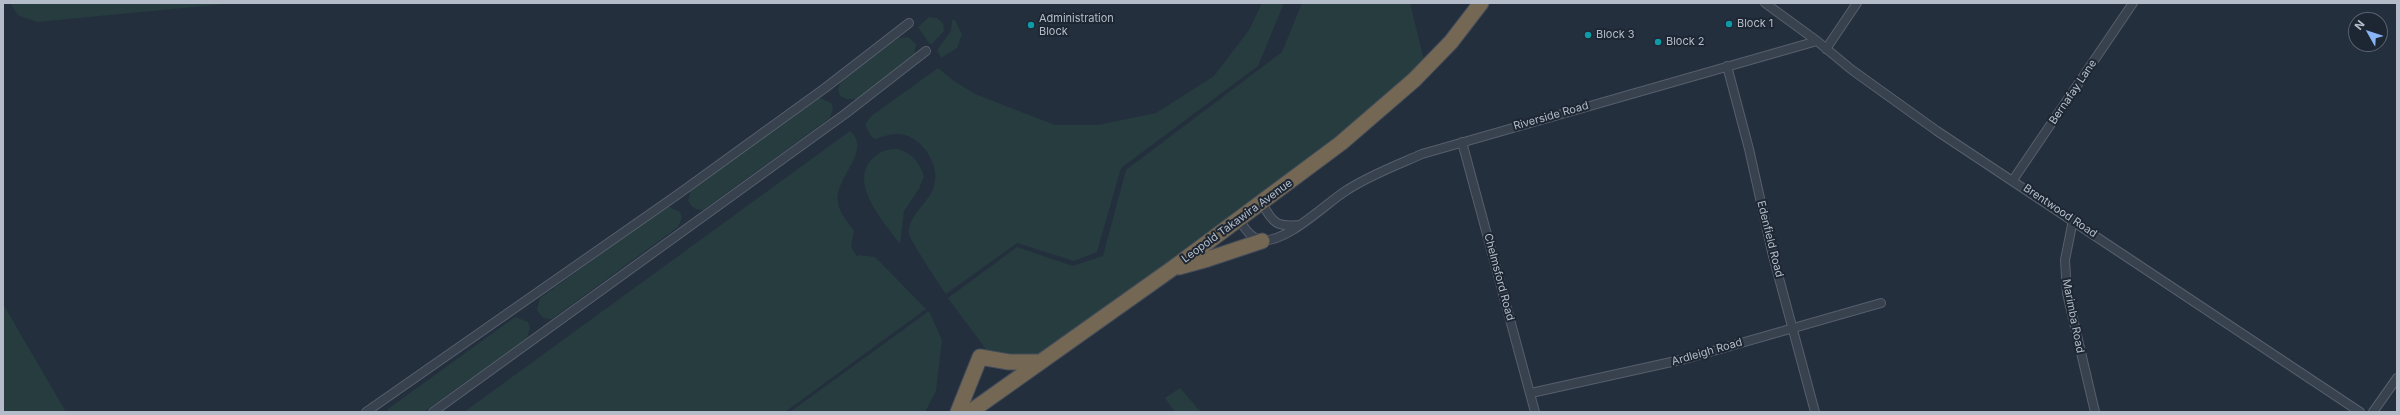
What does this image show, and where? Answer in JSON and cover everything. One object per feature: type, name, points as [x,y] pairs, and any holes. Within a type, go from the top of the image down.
[{"type":"highway","name":"Leopold Takawira Avenue","points":[[970,412],[1037,362],[1173,268],[1239,220],[1385,107],[1451,42],[1482,3]]},
{"type":"highway","points":[[1173,268],[1208,260],[1262,240]]},
{"type":"highway","points":[[958,412],[980,357],[1009,362],[1037,362]]},
{"type":"street","name":"Brentwood Road","points":[[1765,3],[1817,40],[1852,70],[1937,131],[2360,412]]},
{"type":"street","points":[[1826,48],[1857,3]]},
{"type":"street","name":"Bernafay Lane","points":[[2012,180],[2133,3]]},
{"type":"street","points":[[366,412],[677,195],[825,88],[909,23]]},
{"type":"street","name":"Riverside Road","points":[[1262,240],[1282,236],[1301,225],[1324,206],[1363,180],[1422,154],[1817,40]]},
{"type":"street","points":[[432,412],[845,114],[926,52]]},
{"type":"street","name":"Edenfield Road","points":[[1727,66],[1792,327],[1815,412]]},
{"type":"street","name":"Chelmsford Road","points":[[1462,142],[1535,412]]},
{"type":"street","points":[[1262,203],[1268,216],[1276,223],[1283,226],[1301,225]]},
{"type":"street","points":[[1239,220],[1248,233],[1262,240]]},
{"type":"street","name":"Marimba Road","points":[[2073,220],[2065,260],[2067,293],[2095,412]]},
{"type":"street","name":"Ardleigh Road","points":[[1531,393],[1685,359],[1792,327],[1881,303]]},
{"type":"street","points":[[2373,412],[2397,378]]},
{"type":"green space","points":[[10,3],[235,3],[37,22],[18,15]]},
{"type":"green space","points":[[1262,3],[1284,3],[1258,66],[1121,168],[1097,252],[1074,261],[1017,243],[946,294],[909,234],[911,221],[928,198],[934,186],[935,171],[933,163],[925,149],[919,143],[905,135],[893,134],[875,139],[871,136],[865,125],[870,117],[938,68],[954,81],[975,94],[1055,125],[1098,125],[1156,113],[1214,76],[1249,30]]},
{"type":"green space","points":[[1302,3],[1410,3],[1424,60],[1377,106],[1273,187],[1042,353],[1027,359],[991,356],[948,298],[1017,247],[1073,266],[1103,256],[1126,170],[1282,52]]},
{"type":"green space","points":[[929,17],[937,18],[943,23],[944,31],[932,44],[929,43],[918,27]]},
{"type":"green space","points":[[952,20],[955,20],[962,34],[957,48],[941,58],[937,50],[951,31]]},
{"type":"green space","points":[[908,37],[916,44],[913,59],[856,99],[847,99],[840,96],[838,89],[842,79],[898,38]]},
{"type":"green space","points":[[818,97],[831,103],[833,108],[830,118],[703,210],[696,209],[691,205],[688,201],[691,189]]},
{"type":"green space","points":[[850,131],[856,139],[857,147],[855,156],[841,184],[838,193],[838,202],[842,214],[854,231],[851,246],[857,257],[859,255],[875,257],[926,309],[785,412],[464,412]]},
{"type":"green space","points":[[890,149],[898,149],[907,153],[914,159],[920,166],[924,176],[919,189],[904,211],[900,244],[871,203],[866,191],[864,180],[866,169],[875,156]]},
{"type":"green space","points":[[667,206],[680,212],[682,217],[678,227],[552,319],[545,318],[540,314],[537,310],[540,298]]},
{"type":"green space","points":[[3,304],[66,412],[3,412]]},
{"type":"green space","points":[[929,311],[942,340],[936,391],[925,412],[790,412]]},
{"type":"green space","points":[[515,317],[528,322],[530,328],[527,338],[424,412],[387,412],[388,409]]},
{"type":"green space","points":[[1180,388],[1201,412],[1175,412],[1165,398]]},
{"type":"place","name":"Block 1","points":[[1729,24]]},
{"type":"place","name":"Administration Block","points":[[1031,25]]},
{"type":"place","name":"Block 3","points":[[1588,35]]},
{"type":"place","name":"Block 2","points":[[1658,42]]}]
